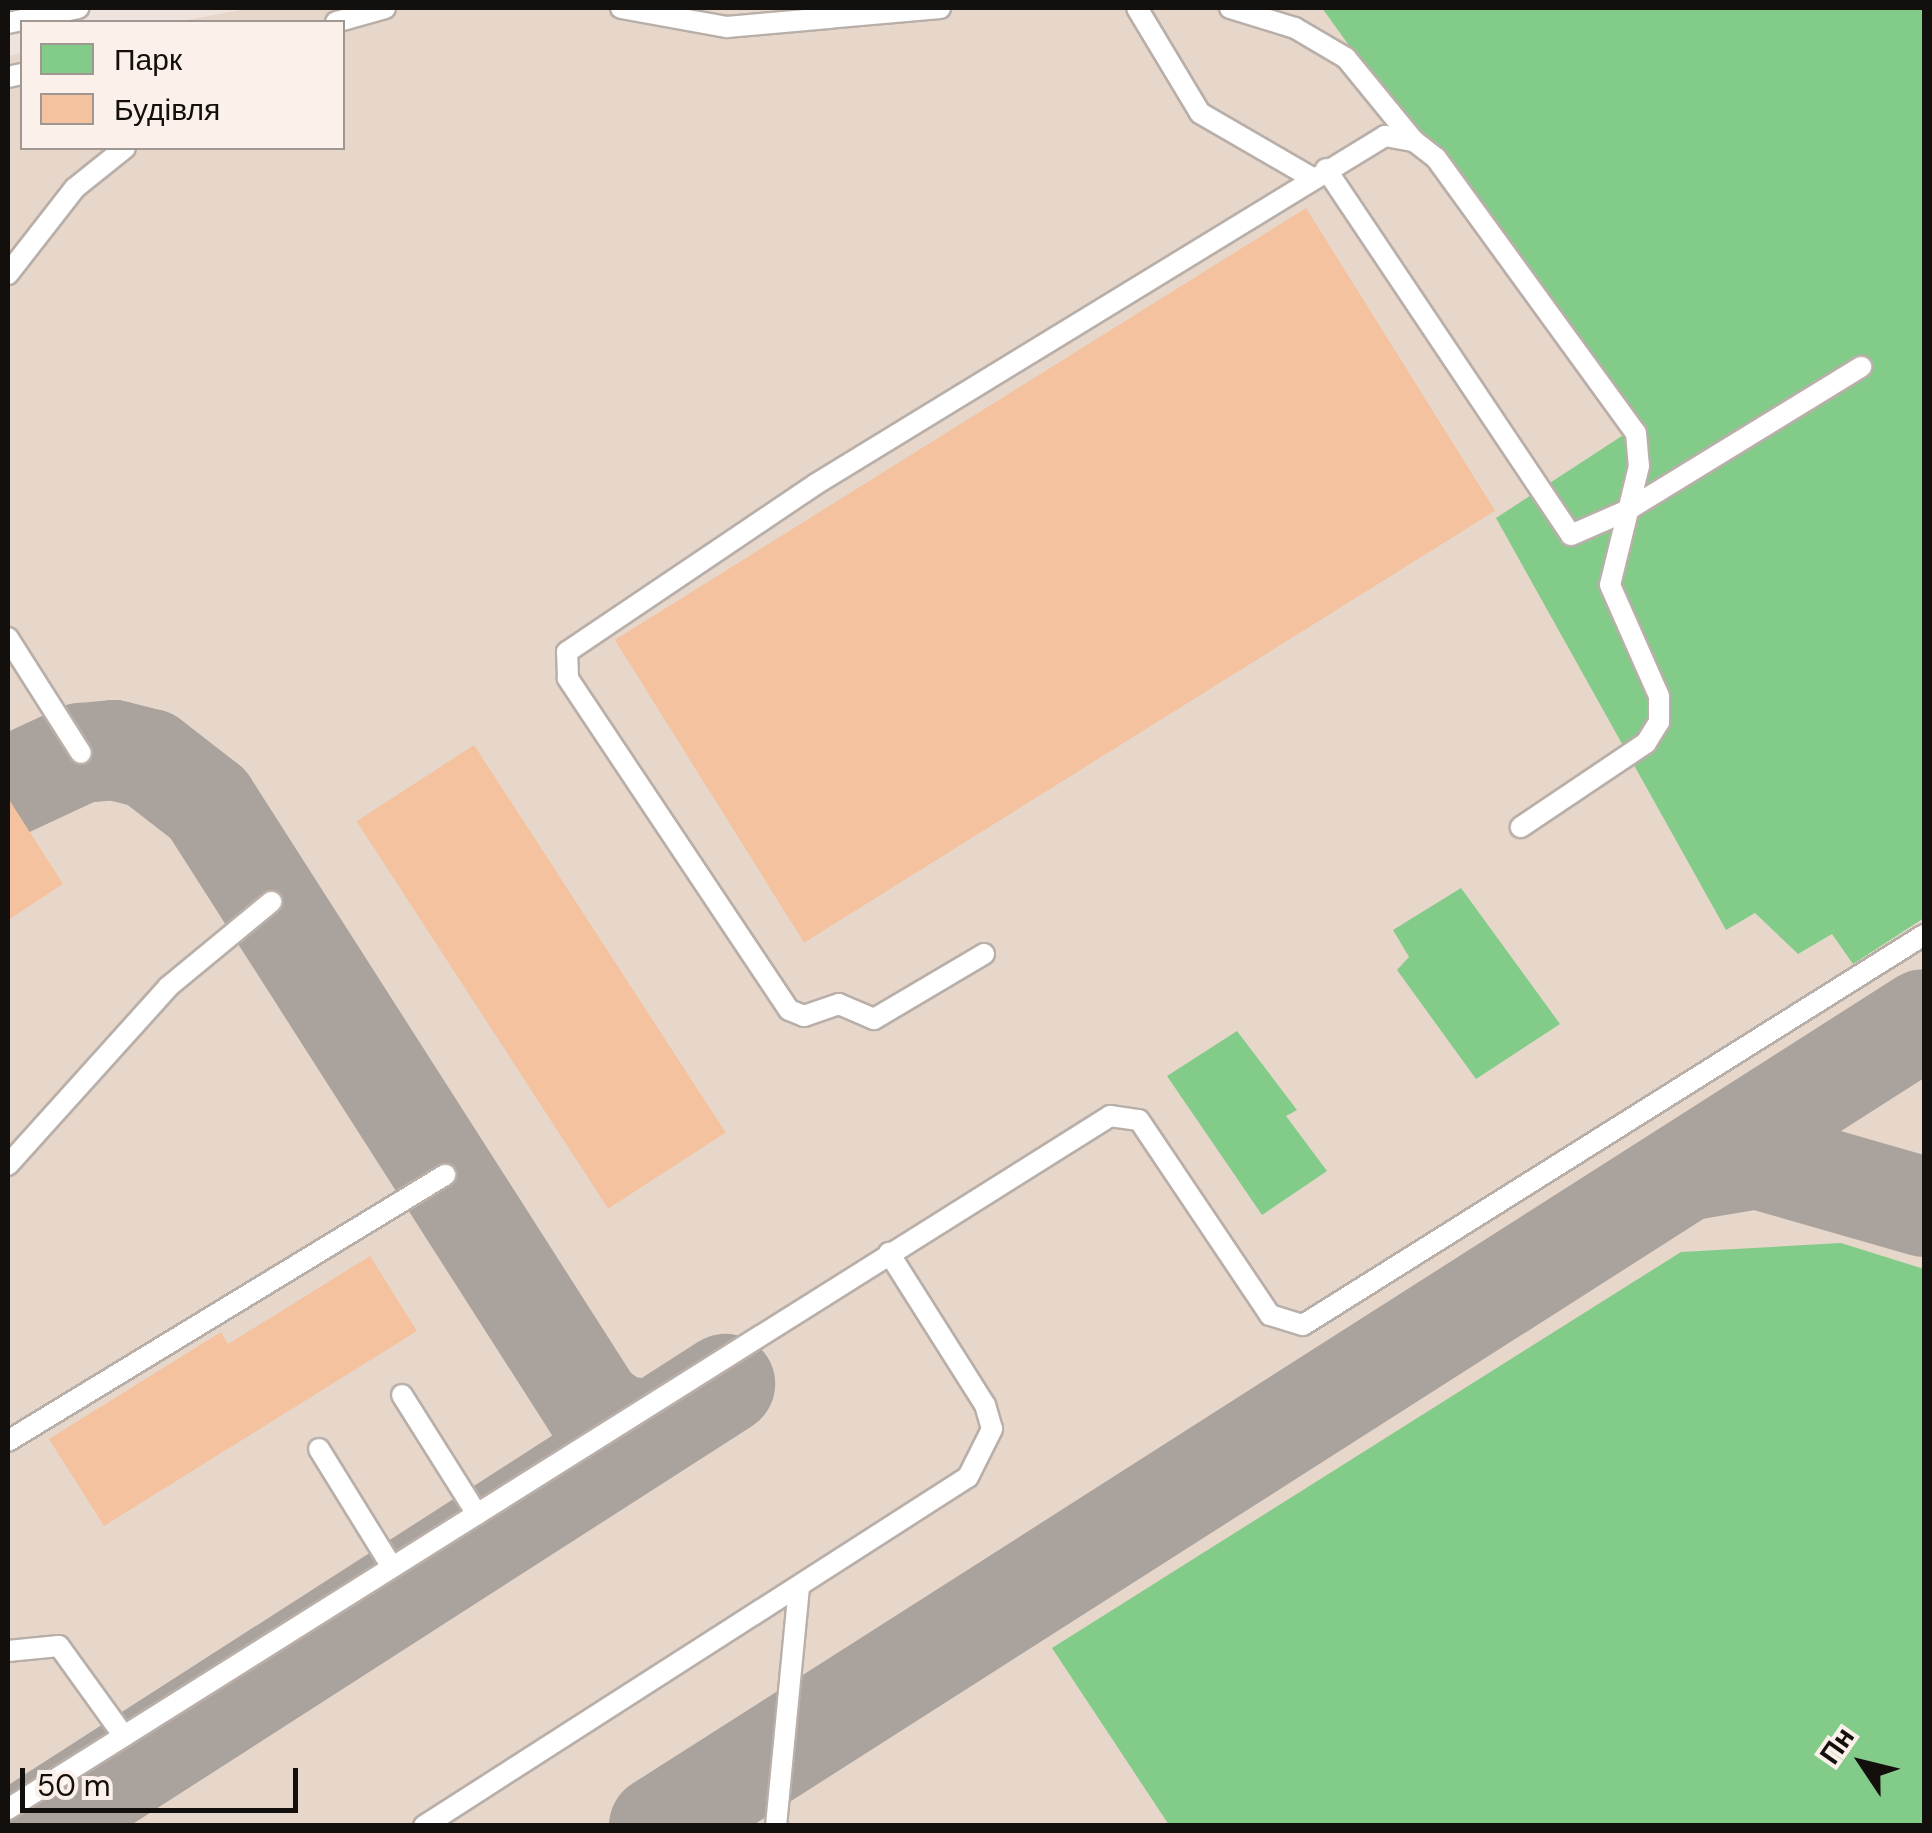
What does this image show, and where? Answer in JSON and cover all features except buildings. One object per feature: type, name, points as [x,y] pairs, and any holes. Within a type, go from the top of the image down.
[{"type":"lane","points":[[22,20],[78,8]]},
{"type":"lane","points":[[343,20],[385,8]]},
{"type":"lane","points":[[622,8],[727,26],[940,8]]},
{"type":"lane","points":[[1138,8],[1200,113],[1319,173],[1563,529],[1587,534],[1861,367]]},
{"type":"lane","points":[[1230,8],[1295,28],[1346,58],[1414,141],[1636,433],[1626,511],[1610,585],[1659,696],[1659,722],[1646,743],[1521,826]]},
{"type":"lane","points":[[984,954],[874,1020],[840,1004],[804,1016],[789,1010],[568,678],[567,652],[816,484],[1319,173],[1385,136],[1414,141]]},
{"type":"lane","points":[[8,274],[74,188],[122,150]]},
{"type":"lane","points":[[8,638],[81,752]]},
{"type":"lane","points":[[8,1165],[168,987],[271,902]]},
{"type":"lane","points":[[8,1810],[888,1253],[1124,1114],[1149,1132],[1270,1315],[1303,1325],[1924,935]]},
{"type":"lane","points":[[8,1440],[445,1175]]},
{"type":"lane","points":[[424,1826],[968,1477],[986,1455],[985,1405],[888,1253]]},
{"type":"lane","points":[[402,1396],[476,1514]]},
{"type":"lane","points":[[319,1449],[392,1567]]},
{"type":"lane","points":[[776,1826],[798,1588]]},
{"type":"lane","points":[[8,1651],[60,1646],[124,1736]]},
{"type":"shaded area","points":[[251,8],[1924,8],[1924,1825],[8,1825],[8,56],[20,53],[20,150],[345,150],[345,20],[187,20]]},
{"type":"green space","points":[[1322,8],[1924,8],[1924,918],[1853,964],[1832,934],[1798,954],[1755,913],[1726,930],[1496,518],[1628,432]]},
{"type":"green space","points":[[1461,888],[1560,1024],[1476,1079],[1397,970],[1409,957],[1393,930]]},
{"type":"green space","points":[[1237,1031],[1297,1110],[1286,1116],[1327,1171],[1262,1215],[1167,1076]]},
{"type":"green space","points":[[1841,1243],[1924,1269],[1924,1825],[1169,1825],[1052,1648],[1681,1252]]},
{"type":"taxiway","points":[[8,787],[81,753],[114,750],[150,759],[208,804],[594,1408],[617,1425],[653,1430]]},
{"type":"taxiway","points":[[659,1826],[1924,1019]]},
{"type":"taxiway","points":[[1692,1170],[1757,1159],[1924,1207]]},
{"type":"taxiway","points":[[37,1826],[725,1384]]}]
